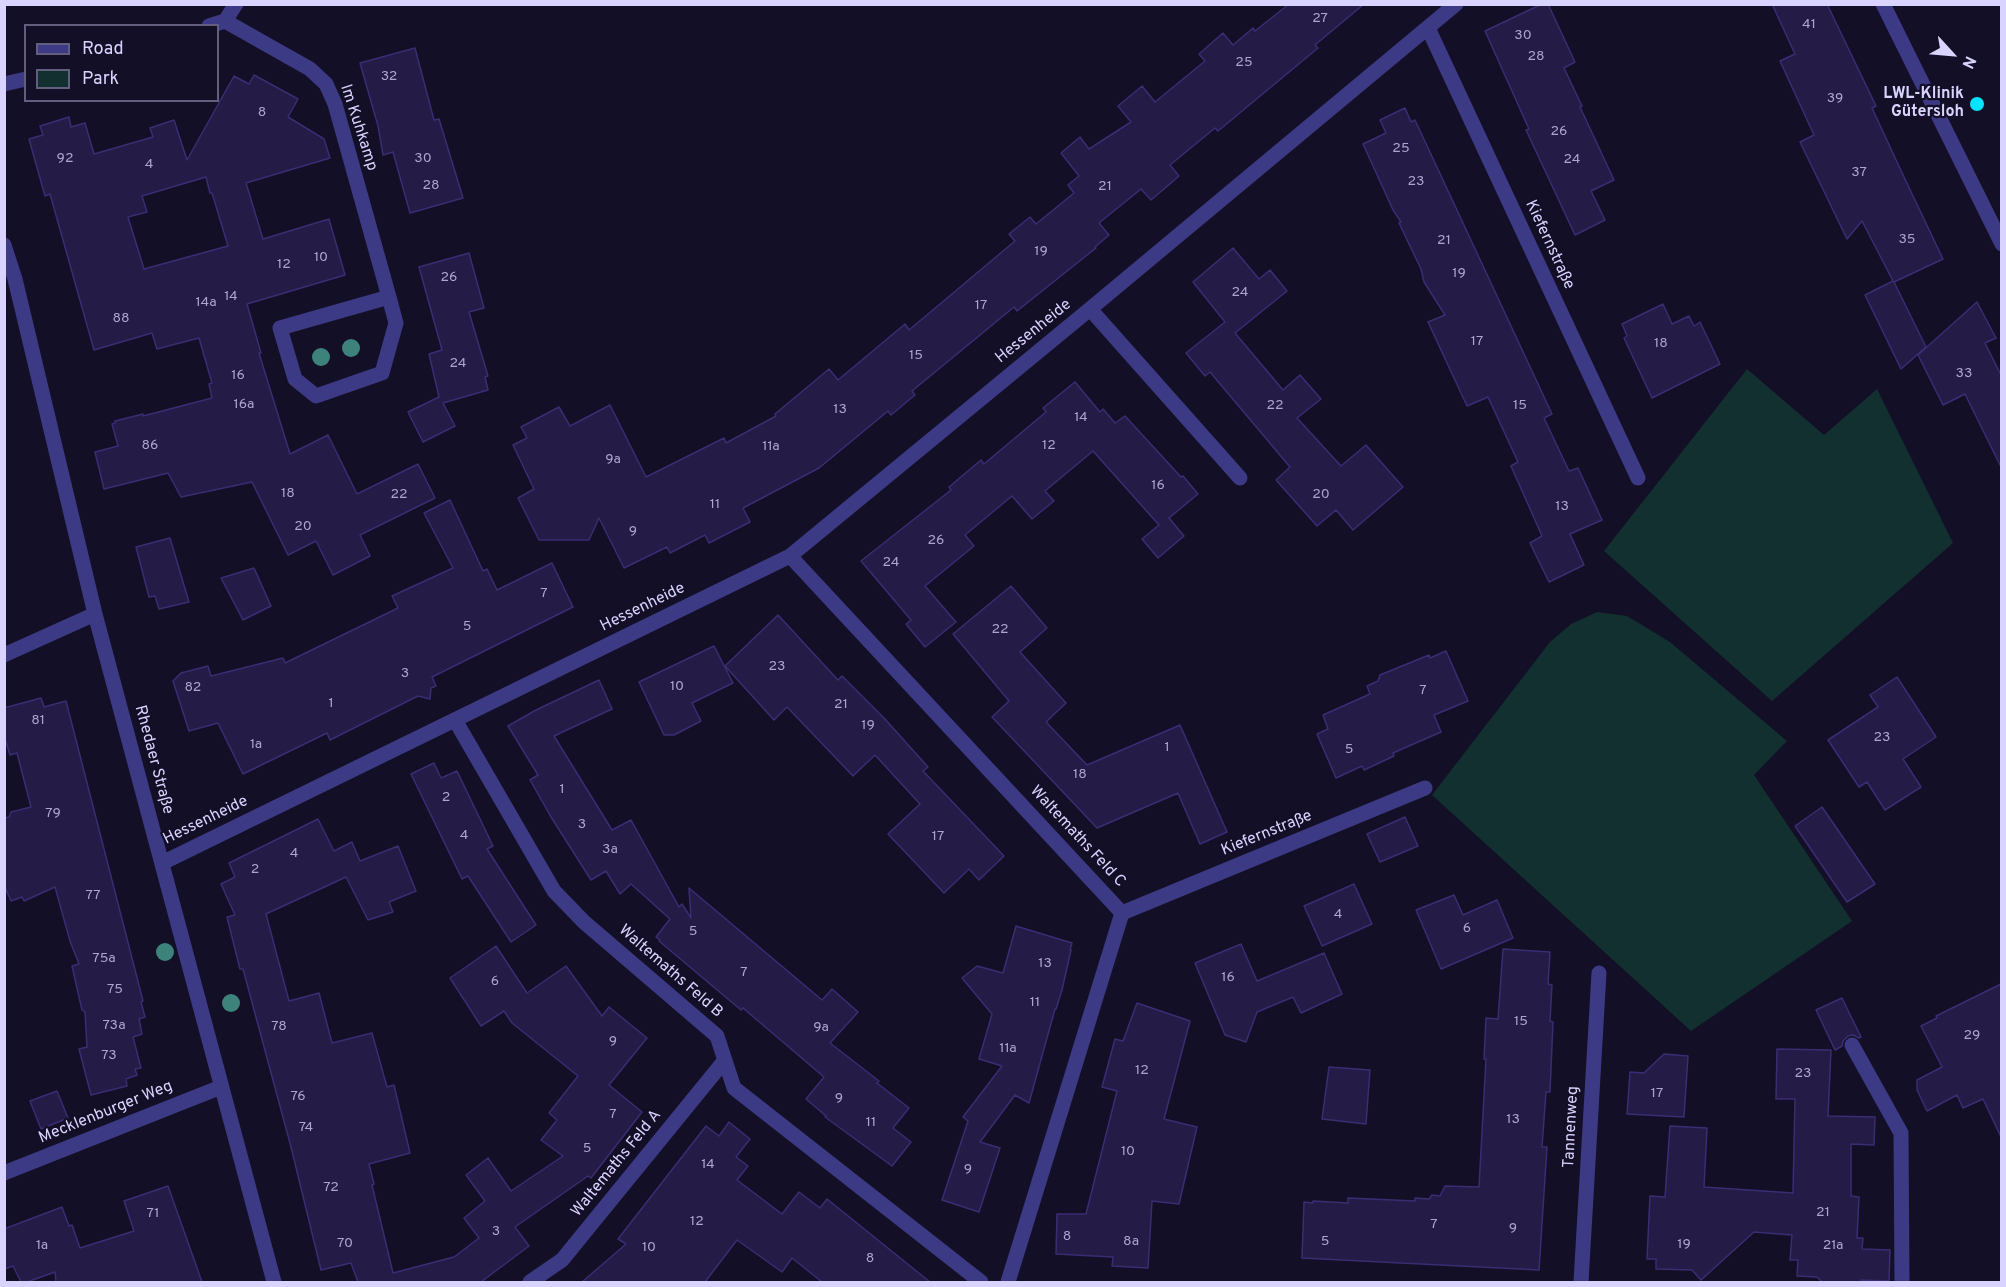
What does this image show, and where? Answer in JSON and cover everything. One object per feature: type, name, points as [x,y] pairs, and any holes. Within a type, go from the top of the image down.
[{"type":"street","points":[[216,24],[225,21],[236,4]]},
{"type":"street","name":"Hessenheide","points":[[162,863],[789,556],[1456,4]]},
{"type":"street","points":[[1883,4],[2001,244]]},
{"type":"street","name":"Im Kuhkamp","points":[[225,21],[310,69],[326,84],[335,104],[389,297],[396,323],[382,373],[316,396],[295,379],[280,327],[389,297]]},
{"type":"street","name":"Kiefernstraße","points":[[1428,28],[1638,478]]},
{"type":"street","points":[[4,84],[24,79]]},
{"type":"street","name":"Rhedaer Straße","points":[[4,245],[15,279],[95,614],[274,1282]]},
{"type":"street","name":"Hessenheide","points":[[1090,309],[1240,478]]},
{"type":"street","name":"Waltemaths Feld C","points":[[789,556],[1122,913],[1008,1282]]},
{"type":"street","points":[[4,655],[95,614]]},
{"type":"street","name":"Waltemaths Feld B","points":[[455,720],[554,891],[584,922],[717,1036],[734,1088],[981,1282]]},
{"type":"street","name":"Kiefernstraße","points":[[1122,913],[1425,788]]},
{"type":"street","name":"Tannenweg","points":[[1581,1282],[1599,974]]},
{"type":"street","points":[[1852,1045],[1901,1132],[1902,1282]]},
{"type":"street","name":"Waltemaths Feld A","points":[[530,1282],[562,1260],[725,1060]]},
{"type":"street","name":"Mecklenburger Weg","points":[[4,1173],[221,1087]]},
{"type":"green space","points":[[1747,369],[1824,435],[1877,389],[1953,543],[1772,701],[1604,551]]},
{"type":"green space","points":[[1597,612],[1627,616],[1670,642],[1787,741],[1754,775],[1852,921],[1691,1031],[1432,795],[1550,642],[1571,624]]},
{"type":"building","points":[[1289,4],[1364,4],[1315,45],[1318,48],[1218,131],[1215,128],[1170,165],[1179,176],[1151,200],[1141,189],[1099,223],[1109,235],[1096,248],[1017,311],[1014,307],[912,391],[915,395],[891,415],[888,411],[819,468],[743,508],[750,522],[709,543],[705,535],[670,553],[667,547],[624,568],[599,518],[589,540],[539,540],[518,498],[534,489],[513,445],[527,438],[521,427],[559,407],[570,426],[610,405],[646,477],[724,438],[726,443],[776,416],[775,414],[829,369],[838,380],[905,324],[909,330],[1015,241],[1009,234],[1030,217],[1036,224],[1074,193],[1068,185],[1079,176],[1061,153],[1080,137],[1089,149],[1131,122],[1118,106],[1142,86],[1155,102],[1205,61],[1199,54],[1223,33],[1233,45],[1253,28],[1255,31]]},
{"type":"building","points":[[1542,4],[1548,4],[1575,62],[1564,68],[1614,180],[1591,191],[1605,220],[1575,235],[1526,130],[1529,129],[1485,31]]},
{"type":"building","points":[[1772,4],[1827,4],[1876,106],[1872,108],[1943,259],[1894,282],[1926,347],[1901,369],[1865,295],[1893,281],[1862,221],[1847,239],[1800,142],[1814,135],[1780,61],[1795,54]]},
{"type":"building","points":[[415,48],[434,120],[439,119],[463,198],[410,213],[393,152],[383,155],[378,126],[360,63]]},
{"type":"building","points":[[254,75],[298,99],[288,117],[324,139],[330,158],[246,183],[263,239],[329,219],[345,275],[247,304],[261,353],[259,353],[290,454],[328,435],[357,494],[418,464],[435,498],[360,535],[370,556],[333,575],[316,541],[288,555],[252,482],[181,497],[168,473],[104,489],[95,452],[118,446],[112,424],[115,421],[212,398],[209,384],[212,383],[199,338],[157,349],[152,333],[94,350],[50,194],[45,196],[29,139],[43,135],[40,126],[69,117],[71,127],[85,123],[94,154],[153,137],[150,128],[174,120],[187,160],[234,76],[249,84]],"holes":[[[206,177],[210,193],[212,193],[228,246],[144,269],[128,217],[147,212],[142,196]]]},
{"type":"building","points":[[1405,108],[1411,122],[1415,120],[1552,414],[1544,418],[1569,471],[1578,468],[1602,520],[1570,534],[1584,565],[1549,582],[1530,543],[1542,536],[1511,466],[1518,462],[1488,397],[1467,406],[1428,322],[1445,315],[1424,282],[1421,269],[1399,223],[1401,222],[1393,210],[1363,144],[1386,133],[1380,120]]},
{"type":"building","points":[[1233,248],[1259,279],[1270,270],[1287,291],[1235,333],[1283,390],[1300,375],[1321,399],[1297,418],[1341,466],[1366,445],[1403,487],[1353,530],[1336,510],[1317,526],[1276,480],[1290,467],[1210,372],[1205,376],[1186,353],[1225,322],[1193,282]]},
{"type":"building","points":[[469,253],[484,308],[469,312],[488,376],[485,377],[488,390],[443,403],[455,426],[423,442],[408,412],[439,397],[429,354],[442,350],[419,267]]},
{"type":"building","points":[[1977,302],[1996,338],[1985,343],[2001,375],[2001,467],[1965,394],[1943,405],[1918,355]]},
{"type":"building","points":[[1663,304],[1672,324],[1689,316],[1694,326],[1700,322],[1720,364],[1652,398],[1624,338],[1627,336],[1622,324]]},
{"type":"building","points":[[1075,382],[1100,412],[1103,409],[1115,423],[1125,416],[1198,494],[1169,518],[1184,536],[1158,558],[1142,539],[1159,525],[1093,451],[1045,491],[1054,501],[1032,519],[1012,496],[965,535],[974,546],[925,586],[956,622],[925,647],[906,624],[911,620],[861,561],[951,490],[949,487],[981,460],[984,464],[1046,412],[1043,408]]},
{"type":"building","points":[[450,500],[483,571],[487,569],[497,590],[552,563],[573,607],[432,677],[436,686],[431,688],[430,699],[418,696],[330,740],[327,733],[243,774],[218,723],[189,731],[173,681],[181,673],[208,666],[211,676],[283,658],[285,663],[398,608],[392,596],[453,568],[424,513]]},
{"type":"building","points":[[170,538],[189,602],[159,609],[155,596],[149,597],[136,547]]},
{"type":"building","points":[[254,568],[271,606],[243,620],[221,578]]},
{"type":"building","points":[[1011,586],[1047,628],[1020,652],[1066,703],[1046,722],[1087,765],[1180,725],[1227,832],[1200,844],[1178,793],[1097,828],[992,717],[1009,701],[953,634]]},
{"type":"building","points":[[778,615],[838,680],[842,676],[884,718],[928,767],[923,771],[1004,856],[979,880],[969,869],[944,893],[888,834],[920,804],[875,755],[853,776],[787,707],[774,720],[725,666]]},
{"type":"building","points":[[714,646],[733,683],[692,703],[701,721],[674,735],[664,735],[639,682]]},
{"type":"building","points":[[1446,651],[1468,701],[1434,715],[1441,732],[1393,753],[1394,756],[1364,770],[1362,766],[1336,778],[1317,734],[1328,729],[1323,715],[1370,694],[1367,686],[1378,681],[1380,675],[1429,655],[1430,658]]},
{"type":"building","points":[[1897,677],[1936,737],[1903,759],[1921,787],[1885,810],[1867,782],[1859,787],[1828,740],[1878,707],[1870,695]]},
{"type":"building","points":[[599,680],[612,709],[554,736],[612,830],[631,820],[679,907],[682,904],[691,918],[689,888],[822,1000],[832,989],[858,1012],[830,1043],[909,1108],[893,1128],[911,1142],[892,1166],[825,1117],[806,1099],[824,1077],[659,941],[656,937],[670,919],[631,884],[620,894],[606,871],[591,880],[551,817],[530,780],[538,775],[508,726]]},
{"type":"building","points":[[41,698],[44,707],[66,701],[143,1001],[141,1002],[145,1017],[139,1019],[142,1034],[133,1037],[141,1068],[135,1069],[137,1075],[126,1079],[127,1086],[91,1095],[79,1049],[87,1047],[85,1012],[82,1010],[72,966],[79,964],[55,887],[24,901],[22,897],[11,901],[4,885],[4,818],[9,817],[11,812],[31,807],[17,753],[10,755],[4,735],[4,708]]},
{"type":"building","points":[[434,763],[441,778],[457,771],[493,846],[487,849],[536,925],[511,942],[468,876],[462,879],[411,774]]},
{"type":"building","points":[[1822,807],[1875,884],[1847,902],[1795,826]]},
{"type":"building","points":[[1405,817],[1418,846],[1380,862],[1367,834]]},
{"type":"building","points":[[318,819],[334,851],[352,842],[360,861],[398,846],[416,891],[389,902],[393,912],[368,920],[346,877],[266,914],[289,1001],[319,993],[332,1043],[372,1033],[387,1087],[394,1085],[410,1153],[369,1164],[393,1273],[454,1257],[479,1238],[464,1218],[485,1201],[466,1175],[488,1158],[511,1191],[563,1156],[541,1140],[557,1120],[549,1113],[578,1076],[512,1023],[504,1011],[481,1026],[450,978],[496,946],[527,993],[566,966],[602,1016],[609,1007],[647,1038],[609,1085],[642,1112],[591,1178],[588,1176],[515,1227],[529,1246],[481,1282],[358,1282],[351,1263],[321,1270],[291,1147],[227,917],[235,915],[221,884],[235,877],[229,863]]},
{"type":"building","points":[[1354,884],[1372,924],[1322,946],[1304,906]]},
{"type":"building","points":[[1454,895],[1463,915],[1497,900],[1513,938],[1441,969],[1416,910]]},
{"type":"building","points":[[1016,926],[1072,943],[1062,990],[1029,1103],[1015,1095],[980,1142],[1000,1148],[979,1212],[942,1200],[968,1121],[963,1117],[1002,1066],[979,1059],[992,1014],[962,978],[977,966],[1003,973]]},
{"type":"building","points":[[1241,944],[1257,981],[1324,953],[1342,994],[1301,1013],[1293,997],[1257,1012],[1246,1042],[1225,1035],[1195,963]]},
{"type":"building","points":[[1503,949],[1550,952],[1548,984],[1552,985],[1550,1021],[1553,1022],[1550,1092],[1546,1092],[1542,1147],[1547,1147],[1539,1270],[1302,1258],[1304,1202],[1348,1203],[1348,1198],[1415,1201],[1415,1198],[1429,1199],[1432,1195],[1440,1196],[1445,1186],[1479,1187],[1486,1018],[1498,1019]]},
{"type":"building","points":[[2001,984],[2001,1137],[1983,1099],[1963,1108],[1957,1095],[1927,1111],[1917,1090],[1917,1080],[1942,1067],[1921,1026],[1937,1018],[1936,1016]]},
{"type":"building","points":[[1842,998],[1861,1037],[1848,1036],[1842,1046],[1835,1050],[1816,1010]]},
{"type":"building","points":[[1137,1003],[1190,1021],[1164,1119],[1197,1127],[1179,1204],[1152,1201],[1148,1268],[1112,1266],[1113,1257],[1056,1254],[1057,1214],[1086,1214],[1117,1091],[1102,1087],[1115,1039],[1123,1041]]},
{"type":"building","points":[[1777,1049],[1831,1050],[1828,1116],[1875,1117],[1874,1145],[1851,1144],[1851,1196],[1859,1197],[1857,1238],[1863,1238],[1862,1249],[1890,1250],[1889,1281],[1822,1282],[1817,1277],[1797,1276],[1798,1260],[1790,1260],[1792,1235],[1754,1232],[1701,1280],[1692,1270],[1656,1269],[1656,1259],[1647,1259],[1650,1196],[1665,1197],[1670,1126],[1707,1128],[1704,1187],[1793,1193],[1795,1099],[1776,1099]]},
{"type":"building","points":[[1664,1054],[1688,1056],[1684,1117],[1627,1114],[1630,1072],[1644,1073]]},
{"type":"building","points":[[1329,1067],[1370,1070],[1366,1124],[1322,1119]]},
{"type":"building","points":[[57,1091],[68,1118],[41,1129],[30,1101]]},
{"type":"building","points":[[729,1122],[750,1139],[736,1157],[748,1166],[737,1180],[782,1214],[799,1192],[820,1208],[827,1199],[930,1282],[822,1282],[792,1258],[782,1272],[737,1240],[705,1282],[582,1282],[626,1244],[618,1239],[706,1126],[719,1136]]},
{"type":"building","points":[[168,1186],[202,1282],[56,1282],[55,1272],[21,1282],[13,1266],[4,1269],[4,1229],[62,1207],[69,1226],[72,1225],[80,1248],[134,1231],[124,1201]]},
{"type":"place","name":"LWL-Klinik Gütersloh","points":[[1977,104]]}]
